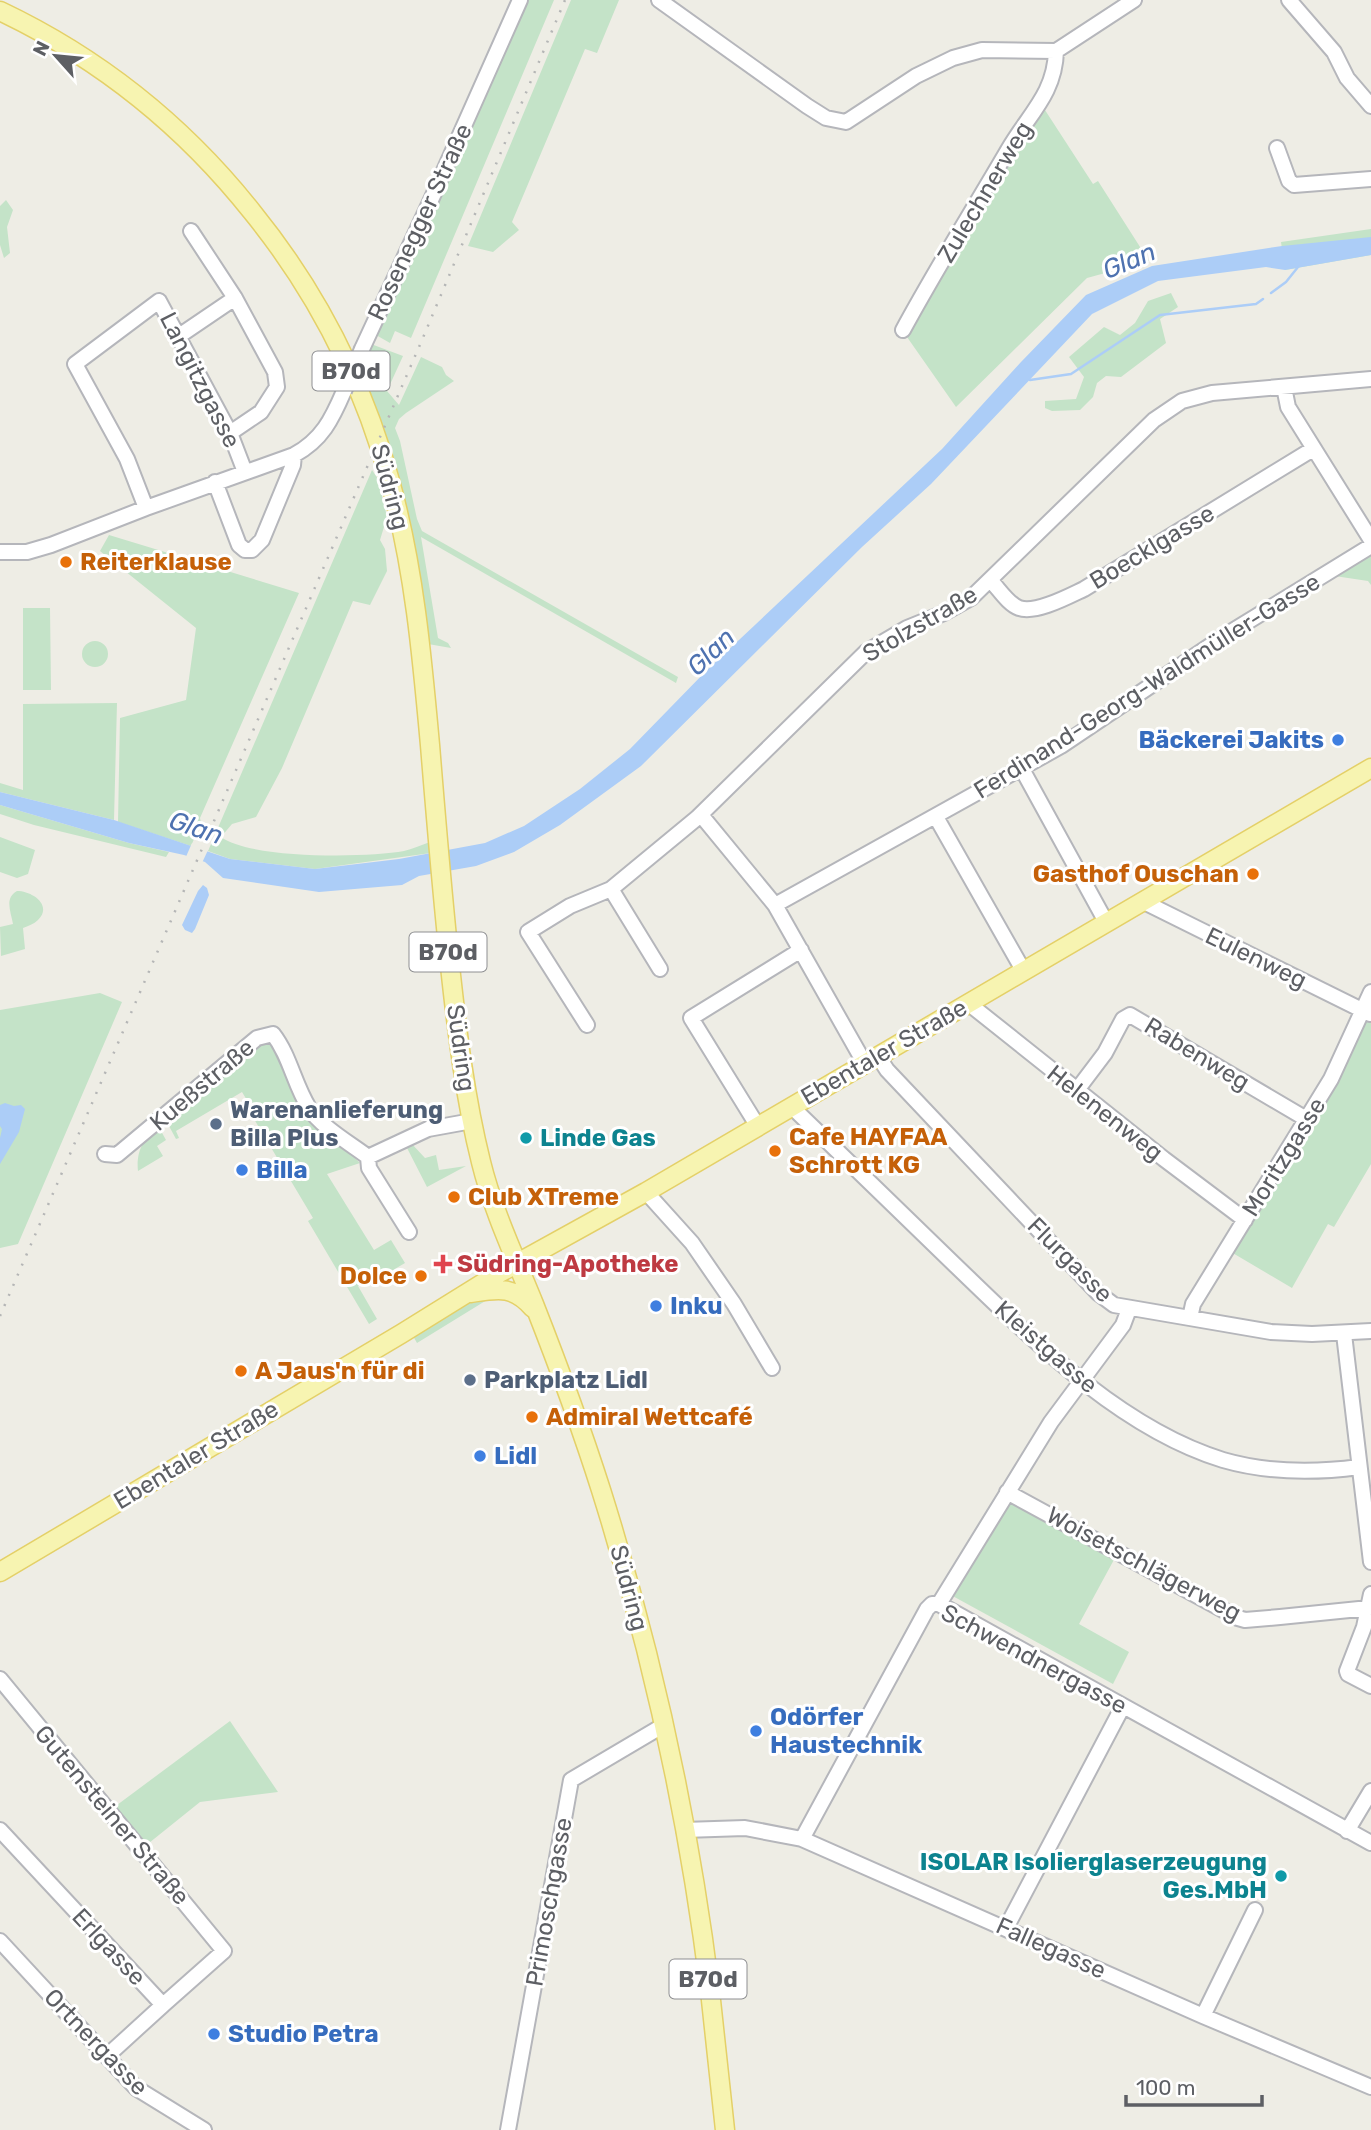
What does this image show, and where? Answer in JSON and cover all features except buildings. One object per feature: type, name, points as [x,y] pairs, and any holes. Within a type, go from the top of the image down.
[{"type":"main road","name":"Südring","points":[[0,11],[83,57],[152,108],[239,194],[302,281],[338,345],[370,418],[399,515],[421,648],[455,1019],[472,1121],[486,1183],[583,1434],[628,1583],[663,1725],[684,1830],[709,1986],[724,2130]]},
{"type":"main road","name":"Ebentaler Straße","points":[[0,1572],[464,1294],[646,1192],[1371,768]]},
{"type":"main road","points":[[464,1294],[512,1290],[522,1296],[537,1313]]},
{"type":"street","name":"Rosenegger Straße","points":[[0,552],[27,552],[51,545],[294,454],[312,444],[324,431],[344,391],[520,0]]},
{"type":"street","points":[[659,0],[807,106],[837,121],[846,122],[916,76],[969,52],[1056,51],[1134,0]]},
{"type":"street","points":[[1289,0],[1334,51],[1351,83],[1371,106]]},
{"type":"street","name":"Zulechnerweg","points":[[903,330],[1011,144],[1043,101],[1054,71],[1056,51]]},
{"type":"street","points":[[1277,148],[1289,181],[1294,185],[1371,179]]},
{"type":"street","points":[[191,231],[235,298],[277,379],[274,393],[266,407],[255,418],[230,433]]},
{"type":"street","points":[[179,336],[235,298]]},
{"type":"street","name":"Langitzgasse","points":[[145,508],[127,459],[75,364],[159,301],[230,433],[245,472]]},
{"type":"street","name":"Stolzstraße","points":[[587,1025],[528,932],[570,906],[611,889],[701,815],[866,652],[907,628],[959,606],[991,581],[1168,409],[1212,393],[1371,379]]},
{"type":"street","points":[[1284,387],[1288,407],[1371,540]]},
{"type":"street","name":"Boecklgasse","points":[[991,581],[1009,601],[1022,609],[1032,609],[1058,601],[1084,589],[1313,449]]},
{"type":"street","points":[[215,482],[239,545],[245,550],[252,550],[262,540],[293,465],[294,454]]},
{"type":"street","name":"Ferdinand-Georg-Waldmüller-Gasse","points":[[775,905],[1061,747],[1226,635],[1371,546]]},
{"type":"street","points":[[1022,769],[1106,922]]},
{"type":"street","name":"Flurgasse","points":[[701,815],[775,905],[871,1060],[887,1070],[1098,1293],[1114,1305],[1129,1309],[1271,1332],[1344,1334],[1371,1331]]},
{"type":"street","points":[[936,817],[1023,970]]},
{"type":"street","points":[[611,889],[660,970]]},
{"type":"street","name":"Eulenweg","points":[[1142,901],[1367,1012]]},
{"type":"street","points":[[757,1125],[691,1018],[801,950]]},
{"type":"street","name":"Moritzgasse","points":[[1190,1318],[1193,1304],[1331,1079],[1367,1012],[1371,992]]},
{"type":"street","name":"Helenenweg","points":[[968,1003],[1245,1220]]},
{"type":"street","name":"Rabenweg","points":[[1077,1090],[1105,1053],[1123,1019],[1130,1015],[1308,1120]]},
{"type":"street","name":"Kueßstraße","points":[[105,1154],[117,1155],[257,1038],[274,1034],[284,1048],[308,1107],[368,1157],[369,1168],[409,1232]]},
{"type":"street","name":"Kleistgasse","points":[[791,1106],[1000,1308],[1082,1380],[1153,1429],[1223,1460],[1291,1471],[1318,1472],[1359,1467]]},
{"type":"street","points":[[368,1157],[428,1129],[472,1121]]},
{"type":"street","points":[[646,1192],[692,1243],[734,1304],[772,1368]]},
{"type":"street","points":[[939,1604],[1051,1422],[1122,1325],[1129,1309]]},
{"type":"street","points":[[1344,1334],[1359,1467],[1369,1520],[1371,1562]]},
{"type":"street","name":"Woisetschlägerweg","points":[[1007,1492],[1237,1618],[1245,1620],[1280,1617],[1370,1601]]},
{"type":"street","points":[[1370,1601],[1347,1671],[1371,1686]]},
{"type":"street","name":"Schwendnergasse","points":[[802,1839],[927,1609],[932,1604],[939,1604],[1371,1843]]},
{"type":"street","name":"Gutensteiner Straße","points":[[0,1679],[224,1951]]},
{"type":"street","points":[[1006,1928],[1123,1706]]},
{"type":"street","name":"Primoschgasse","points":[[508,2130],[571,1780],[663,1725]]},
{"type":"street","points":[[1347,1830],[1371,1791]]},
{"type":"street","name":"Fallegasse","points":[[684,1830],[745,1828],[802,1839],[1371,2087]]},
{"type":"street","name":"Erlgasse","points":[[0,1830],[163,2005],[224,1951]]},
{"type":"street","points":[[1203,2016],[1255,1910]]},
{"type":"street","name":"Ortnergasse","points":[[0,1941],[142,2093],[204,2130]]},
{"type":"street","points":[[107,2056],[163,2005]]},
{"type":"green space","points":[[524,0],[554,0],[411,338],[395,331],[390,343],[376,335]]},
{"type":"green space","points":[[571,0],[619,0],[597,53],[585,49],[512,222],[519,230],[493,252],[468,246]]},
{"type":"green space","points":[[1043,107],[1093,184],[1098,181],[1149,261],[1087,278],[956,407],[907,337],[1015,148]]},
{"type":"green space","points":[[6,200],[13,210],[7,227],[10,253],[4,258],[0,245],[0,206]]},
{"type":"green space","points":[[1371,229],[1371,255],[1285,270],[1281,242]]},
{"type":"green space","points":[[1171,293],[1178,307],[1160,319],[1166,343],[1121,377],[1106,376],[1097,383],[1093,397],[1080,410],[1052,411],[1045,408],[1045,401],[1076,399],[1084,377],[1069,357],[1104,327],[1120,335],[1135,323],[1148,301]]},
{"type":"green space","points":[[371,344],[403,356],[387,391],[399,405],[421,357],[442,367],[446,375],[454,381],[406,413],[395,428],[422,531],[678,677],[676,683],[421,537],[438,638],[448,643],[451,648],[428,644],[358,369]]},
{"type":"green space","points":[[372,470],[378,479],[387,517],[380,540],[385,549],[387,571],[370,605],[353,601],[282,768],[256,817],[232,824],[221,837],[236,844],[282,853],[364,855],[404,851],[430,842],[431,853],[315,869],[230,859],[208,851]]},
{"type":"green space","points":[[109,535],[299,593],[200,818],[201,823],[191,846],[118,822],[120,718],[186,700],[196,628],[100,551]]},
{"type":"green space","points":[[1371,551],[1371,585],[1368,581],[1328,575]]},
{"type":"green space","points":[[23,608],[50,608],[51,690],[23,690]]},
{"type":"green space","points":[[95,641],[105,644],[108,654],[105,664],[95,667],[85,664],[82,654],[85,644]]},
{"type":"green space","points":[[117,703],[114,820],[0,792],[0,783],[23,790],[23,704]]},
{"type":"green space","points":[[0,805],[169,852],[166,857],[34,825],[0,814]]},
{"type":"green space","points":[[0,837],[35,850],[28,874],[17,878],[0,872]]},
{"type":"green space","points":[[17,891],[29,893],[39,900],[42,914],[35,923],[23,928],[25,949],[1,956],[0,927],[13,924],[9,901]]},
{"type":"green space","points":[[100,993],[122,1002],[18,1244],[0,1248],[0,1010]]},
{"type":"green space","points":[[1366,1015],[1371,1017],[1371,1164],[1334,1227],[1328,1224],[1292,1288],[1231,1252]]},
{"type":"green space","points":[[268,1040],[281,1050],[305,1108],[360,1163],[327,1174],[374,1250],[391,1240],[405,1263],[366,1286],[364,1282],[358,1286],[377,1319],[369,1324],[308,1221],[313,1218],[254,1119],[257,1117],[242,1092],[176,1131],[179,1138],[176,1139],[169,1126],[172,1115],[258,1041]]},
{"type":"green space","points":[[161,1131],[166,1140],[157,1146],[163,1156],[138,1171],[142,1146],[149,1136]]},
{"type":"green space","points":[[411,1143],[425,1158],[436,1155],[439,1170],[466,1166],[427,1187],[406,1146]]},
{"type":"green space","points":[[483,1294],[495,1295],[417,1343],[413,1336]]},
{"type":"green space","points":[[1009,1497],[1116,1556],[1079,1624],[1129,1652],[1113,1684],[949,1594]]},
{"type":"green space","points":[[230,1721],[278,1792],[200,1802],[144,1847],[113,1808]]},
{"type":"water","points":[[1371,237],[1371,255],[1285,270],[1266,267],[1158,281],[1092,314],[931,484],[862,547],[641,766],[560,825],[514,852],[476,866],[419,876],[402,885],[319,892],[223,878],[205,862],[184,855],[129,843],[0,805],[0,792],[114,820],[230,859],[315,869],[399,859],[485,843],[524,826],[580,789],[630,749],[707,670],[942,449],[1086,295],[1152,266],[1282,246]]},
{"type":"water","points":[[203,885],[209,895],[192,933],[182,925]]},
{"type":"water","points":[[0,1105],[21,1105],[25,1109],[19,1132],[0,1164]]},
{"type":"pier","points":[[192,843],[209,848],[201,865],[185,859]]},
{"type":"waterway","points":[[1271,293],[1286,282],[1298,267]]},
{"type":"waterway","points":[[1030,380],[1071,374],[1160,315],[1256,304],[1263,299]]},
{"type":"railway","points":[[0,1316],[422,340],[565,0]]},
{"type":"place","name":"Reiterklause","points":[[66,562]]},
{"type":"place","name":"Bäckerei Jakits","points":[[1338,740]]},
{"type":"place","name":"Gasthof Ouschan","points":[[1253,874]]},
{"type":"place","name":"Warenanlieferung Billa Plus","points":[[216,1124]]},
{"type":"place","name":"Linde Gas","points":[[526,1138]]},
{"type":"place","name":"Cafe HAYFAA Schrott KG","points":[[775,1151]]},
{"type":"place","name":"Billa","points":[[242,1170]]},
{"type":"place","name":"Club XTreme","points":[[454,1197]]},
{"type":"place","name":"Südring-Apotheke","points":[[443,1264]]},
{"type":"place","name":"Dolce","points":[[421,1276]]},
{"type":"place","name":"Inku","points":[[656,1306]]},
{"type":"place","name":"A Jaus'n für di","points":[[241,1371]]},
{"type":"place","name":"Parkplatz Lidl","points":[[470,1380]]},
{"type":"place","name":"Admiral Wettcafé","points":[[532,1417]]},
{"type":"place","name":"Lidl","points":[[480,1456]]},
{"type":"place","name":"Odörfer Haustechnik","points":[[756,1731]]},
{"type":"place","name":"ISOLAR Isolierglaserzeugung Ges.MbH","points":[[1281,1876]]},
{"type":"place","name":"Studio Petra","points":[[214,2034]]},
{"type":"water label","name":"Glan","points":[[1129,261]]},
{"type":"water label","name":"Glan","points":[[711,652]]},
{"type":"water label","name":"Glan","points":[[196,828]]}]
